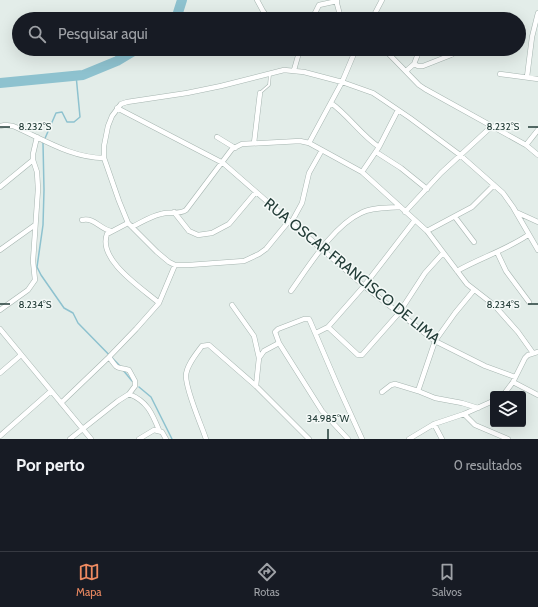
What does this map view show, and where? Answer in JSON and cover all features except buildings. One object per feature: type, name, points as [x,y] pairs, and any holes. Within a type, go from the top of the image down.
[{"type":"street","points":[[257,0],[264,12]]},
{"type":"street","points":[[316,12],[319,5],[336,0],[339,12]]},
{"type":"street","points":[[376,12],[382,0]]},
{"type":"street","points":[[527,77],[532,37],[538,13]]},
{"type":"street","points":[[532,37],[538,38]]},
{"type":"street","points":[[294,70],[298,56]]},
{"type":"street","points":[[309,143],[342,82],[353,56]]},
{"type":"street","points":[[391,56],[425,89],[526,145],[538,155]]},
{"type":"street","points":[[406,71],[414,64],[417,56]]},
{"type":"street","points":[[414,64],[423,66],[448,56]]},
{"type":"street","points":[[322,150],[310,173],[302,203],[290,222],[259,254],[244,260],[222,263],[175,265],[157,252],[128,222],[104,158],[104,146],[108,126],[117,108],[121,104],[187,93],[236,83],[284,70],[294,70],[342,82],[373,94],[410,118],[460,155],[503,193],[538,250]]},
{"type":"street","points":[[500,74],[538,78]]},
{"type":"street","points":[[254,143],[260,93]]},
{"type":"street","points":[[331,102],[343,112],[366,137],[379,147]]},
{"type":"street","name":"RUA OSCAR FRANCISCO DE LIMA","points":[[117,108],[223,163],[364,286],[435,342],[514,379],[538,395]]},
{"type":"street","points":[[362,172],[379,147],[398,110]]},
{"type":"street","points":[[3,126],[13,126],[79,155],[91,158],[104,158]]},
{"type":"street","points":[[405,212],[460,155],[492,126]]},
{"type":"street","points":[[526,145],[538,130]]},
{"type":"street","points":[[217,137],[235,148]]},
{"type":"street","points":[[0,310],[28,290],[35,280],[33,261],[38,184],[33,154],[39,138]]},
{"type":"street","points":[[132,227],[158,214],[174,212],[180,213],[186,210],[235,148],[242,144],[291,140],[309,143],[362,172],[427,231],[467,284],[494,305],[535,353],[525,358],[506,391]]},
{"type":"street","points":[[376,152],[401,168],[427,189]]},
{"type":"street","points":[[0,187],[33,160]]},
{"type":"street","points":[[427,231],[472,207],[494,185]]},
{"type":"street","name":"RUA OSCAR FRANCISCO DE LIMA","points":[[174,212],[189,231],[198,234],[212,233],[229,224],[256,192]]},
{"type":"street","points":[[291,291],[338,230],[360,213],[400,207]]},
{"type":"street","points":[[516,212],[538,222]]},
{"type":"street","points":[[455,217],[474,242]]},
{"type":"street","points":[[82,220],[89,219],[105,229],[112,231]]},
{"type":"street","points":[[316,333],[328,327],[364,286],[414,220]]},
{"type":"street","points":[[128,222],[107,234],[105,240],[108,252],[116,266],[159,303]]},
{"type":"street","points":[[0,250],[35,225]]},
{"type":"street","points":[[457,271],[515,243],[528,235]]},
{"type":"street","points":[[497,252],[506,271],[529,302]]},
{"type":"street","points":[[328,327],[360,356],[365,353],[398,313],[425,273],[443,253]]},
{"type":"street","points":[[61,403],[114,353],[159,303],[175,265]]},
{"type":"street","points":[[418,391],[435,342],[455,313],[474,290]]},
{"type":"street","points":[[232,305],[254,336],[259,358],[256,386]]},
{"type":"street","points":[[348,439],[322,411],[280,343],[275,332],[278,328],[304,319],[309,319],[362,439]]},
{"type":"street","points":[[0,329],[91,439]]},
{"type":"street","points":[[259,358],[264,351],[280,343]]},
{"type":"street","points":[[206,439],[190,394],[186,376],[187,370],[202,346],[209,345],[256,386],[309,439]]},
{"type":"street","points":[[0,373],[21,355]]},
{"type":"street","points":[[70,439],[82,428],[129,394],[135,386],[135,381],[129,370],[116,368],[109,357]]},
{"type":"street","points":[[382,392],[391,385],[395,384],[435,398],[478,408]]},
{"type":"street","points":[[0,436],[51,391]]},
{"type":"street","points":[[129,394],[146,404],[159,430],[166,439]]},
{"type":"street","points":[[409,439],[434,424],[464,414],[490,402]]},
{"type":"street","points":[[464,414],[475,425],[508,439]]},
{"type":"street","points":[[434,424],[442,439]]},
{"type":"street","points":[[139,439],[150,431],[159,430]]},
{"type":"lane","points":[[260,93],[269,85],[271,73]]},
{"type":"waterway","points":[[178,12],[182,0]]},
{"type":"waterway","points":[[0,83],[83,75],[125,56]]},
{"type":"waterway","points":[[76,75],[80,117],[74,122],[67,122],[62,112],[56,113],[43,143],[43,225],[37,267],[64,308],[73,313],[78,323],[121,367]]},
{"type":"waterway","points":[[123,370],[132,381]]},
{"type":"waterway","points":[[139,387],[151,397],[172,439]]}]
